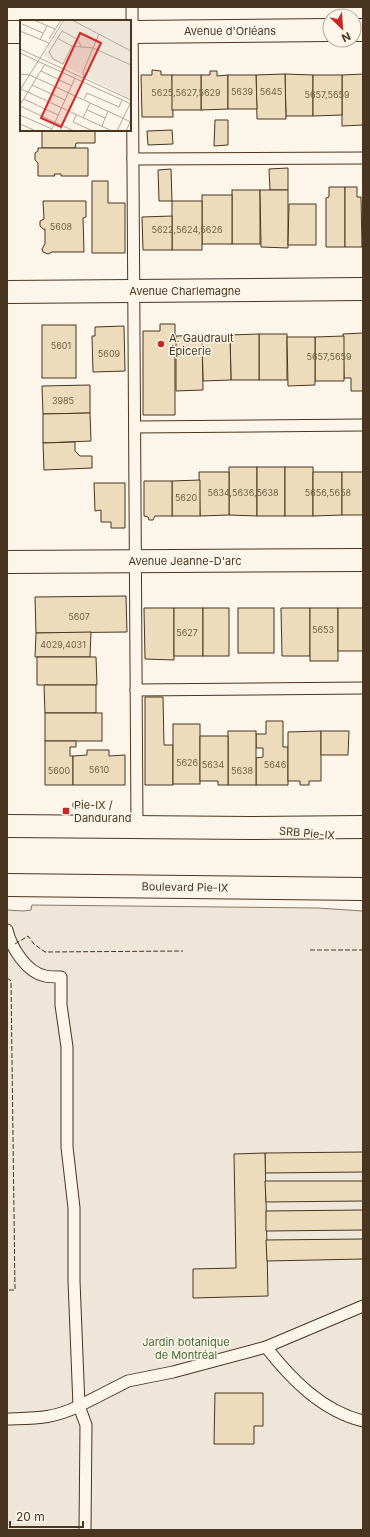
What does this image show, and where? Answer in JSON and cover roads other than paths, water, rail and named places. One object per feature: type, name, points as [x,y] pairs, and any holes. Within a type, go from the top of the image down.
[{"type":"street","name":"Avenue d'Orléans","points":[[131,32],[322,30]]},
{"type":"street","points":[[7,32],[20,32]]},
{"type":"street","name":"Avenue Charlemagne","points":[[7,292],[363,289]]},
{"type":"street","name":"Avenue Jeanne-D'arc","points":[[7,562],[363,560]]},
{"type":"street","points":[[7,826],[250,828],[363,827]]},
{"type":"street","name":"Boulevard Pie-IX","points":[[7,885],[363,889]]},
{"type":"lane","points":[[132,7],[137,827]]},
{"type":"lane","points":[[133,159],[363,158]]},
{"type":"lane","points":[[135,427],[363,425]]},
{"type":"lane","points":[[136,690],[363,688]]},
{"type":"lane","name":"SRB Pie-IX","points":[[250,828],[363,838]]},
{"type":"lane","points":[[265,889],[363,878]]},
{"type":"lane","points":[[7,930],[16,951],[30,967],[45,976],[61,977],[61,1005],[67,1047],[67,1147],[74,1208],[74,1281],[79,1406],[86,1424],[85,1530]]},
{"type":"lane","points":[[7,1419],[47,1418],[64,1414],[128,1381],[173,1372],[266,1347],[363,1306]]},
{"type":"lane","points":[[266,1347],[284,1370],[331,1409],[363,1421]]},
{"type":"place","name":"A. Gaudrault Épicerie","points":[[161,344]]},
{"type":"place","name":"Pie-IX / Dandurand","points":[[66,811]]},
{"type":"park label","name":"Jardin botanique de Montréal","points":[[186,1348]]}]
